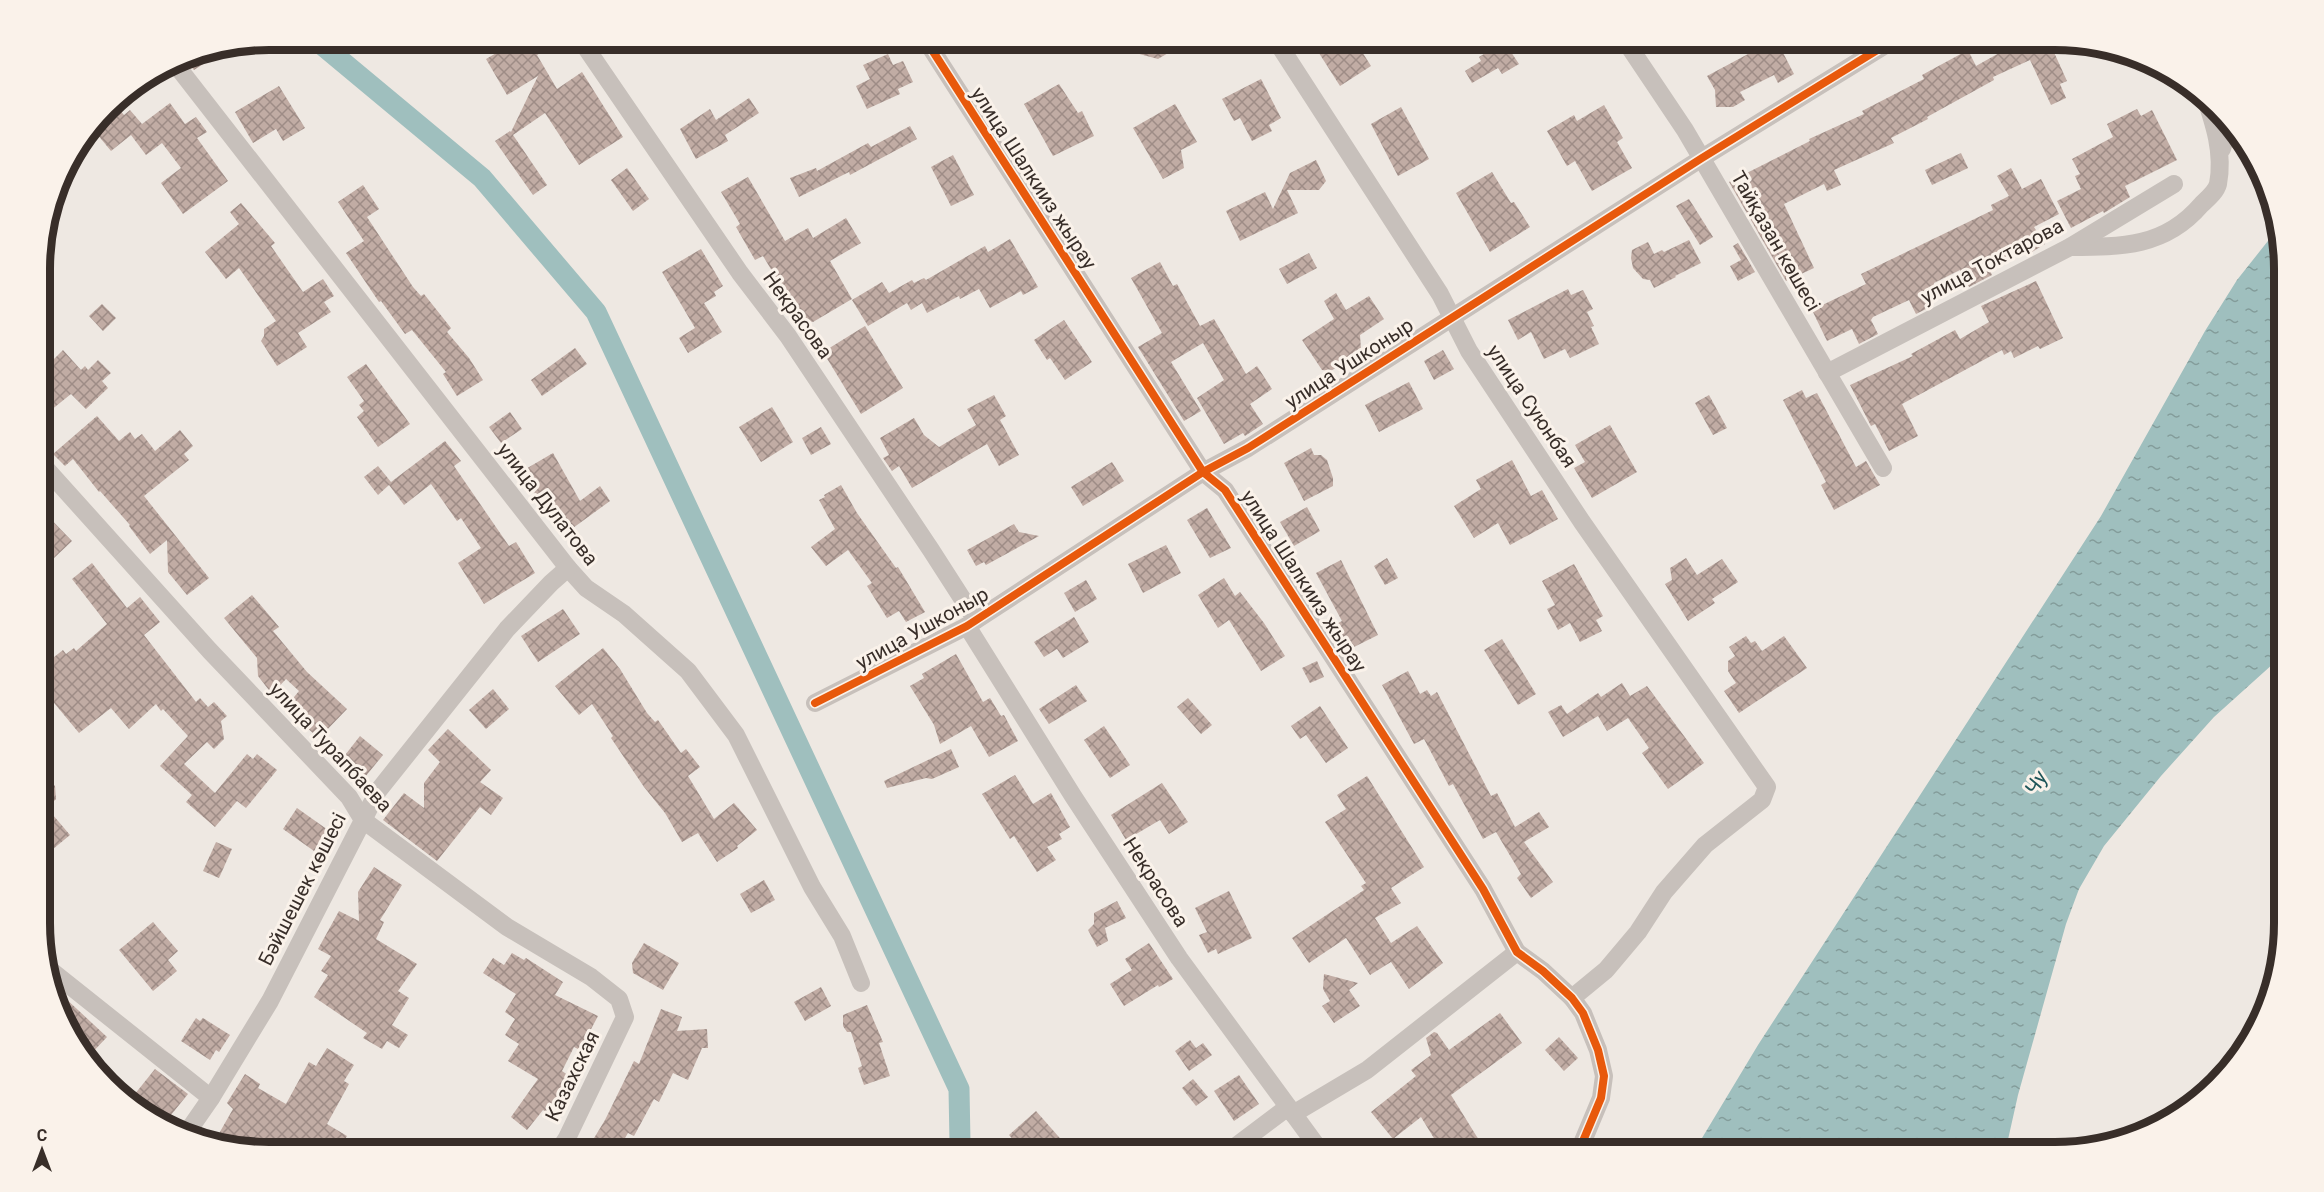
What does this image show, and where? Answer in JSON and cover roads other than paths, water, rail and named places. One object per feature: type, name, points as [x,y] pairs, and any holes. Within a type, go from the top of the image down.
[{"type":"street","name":"Некрасова","points":[[588,50],[740,273],[788,336],[931,550],[971,623],[1073,796],[1179,958],[1314,1142]]},
{"type":"street","name":"улица Шалкииз жырау","points":[[932,50],[1203,472],[1225,490],[1483,889],[1517,952],[1544,971],[1572,998],[1583,1013],[1599,1050],[1604,1076],[1601,1098],[1583,1142]]},
{"type":"street","name":"улица Суюнбая","points":[[1282,50],[1440,294],[1469,351],[1582,522],[1767,787],[1762,800],[1706,845],[1664,892],[1638,932],[1605,970],[1572,998]]},
{"type":"street","name":"Тайқазан көшесі","points":[[1631,50],[1701,158],[1882,468]]},
{"type":"street","name":"улица Ушконыр","points":[[815,703],[971,623],[1203,472],[1248,447],[1701,158],[1877,50]]},
{"type":"street","name":"улица Дулатова","points":[[178,69],[568,568],[586,588],[624,614],[688,671],[736,735],[812,887],[842,936],[861,983]]},
{"type":"street","points":[[2212,116],[2221,154]]},
{"type":"street","points":[[2070,247],[2119,247],[2156,238],[2190,218],[2218,187],[2221,154],[2227,132]]},
{"type":"street","name":"улица Токтарова","points":[[1827,373],[2070,247],[2174,184]]},
{"type":"street","name":"улица Турапбаева","points":[[50,473],[210,651],[349,797],[363,820],[507,927],[619,999],[625,1017]]},
{"type":"street","name":"Бәйшешек көшесі","points":[[190,1128],[270,1001],[378,791],[507,629],[568,568]]},
{"type":"street","points":[[1244,1142],[1290,1111],[1367,1070],[1517,952]]},
{"type":"street","points":[[56,974],[211,1098]]},
{"type":"street","name":"Казахская","points":[[564,1142],[625,1017]]},
{"type":"water","name":"Чу","points":[[2272,236],[2274,663],[2214,717],[2161,776],[2104,846],[2079,889],[2066,924],[2018,1095],[2007,1142],[1700,1142],[1758,1045],[2101,516],[2205,331],[2237,280]]},
{"type":"waterway","points":[[328,50],[482,178],[596,312],[959,1089],[960,1142]]}]
